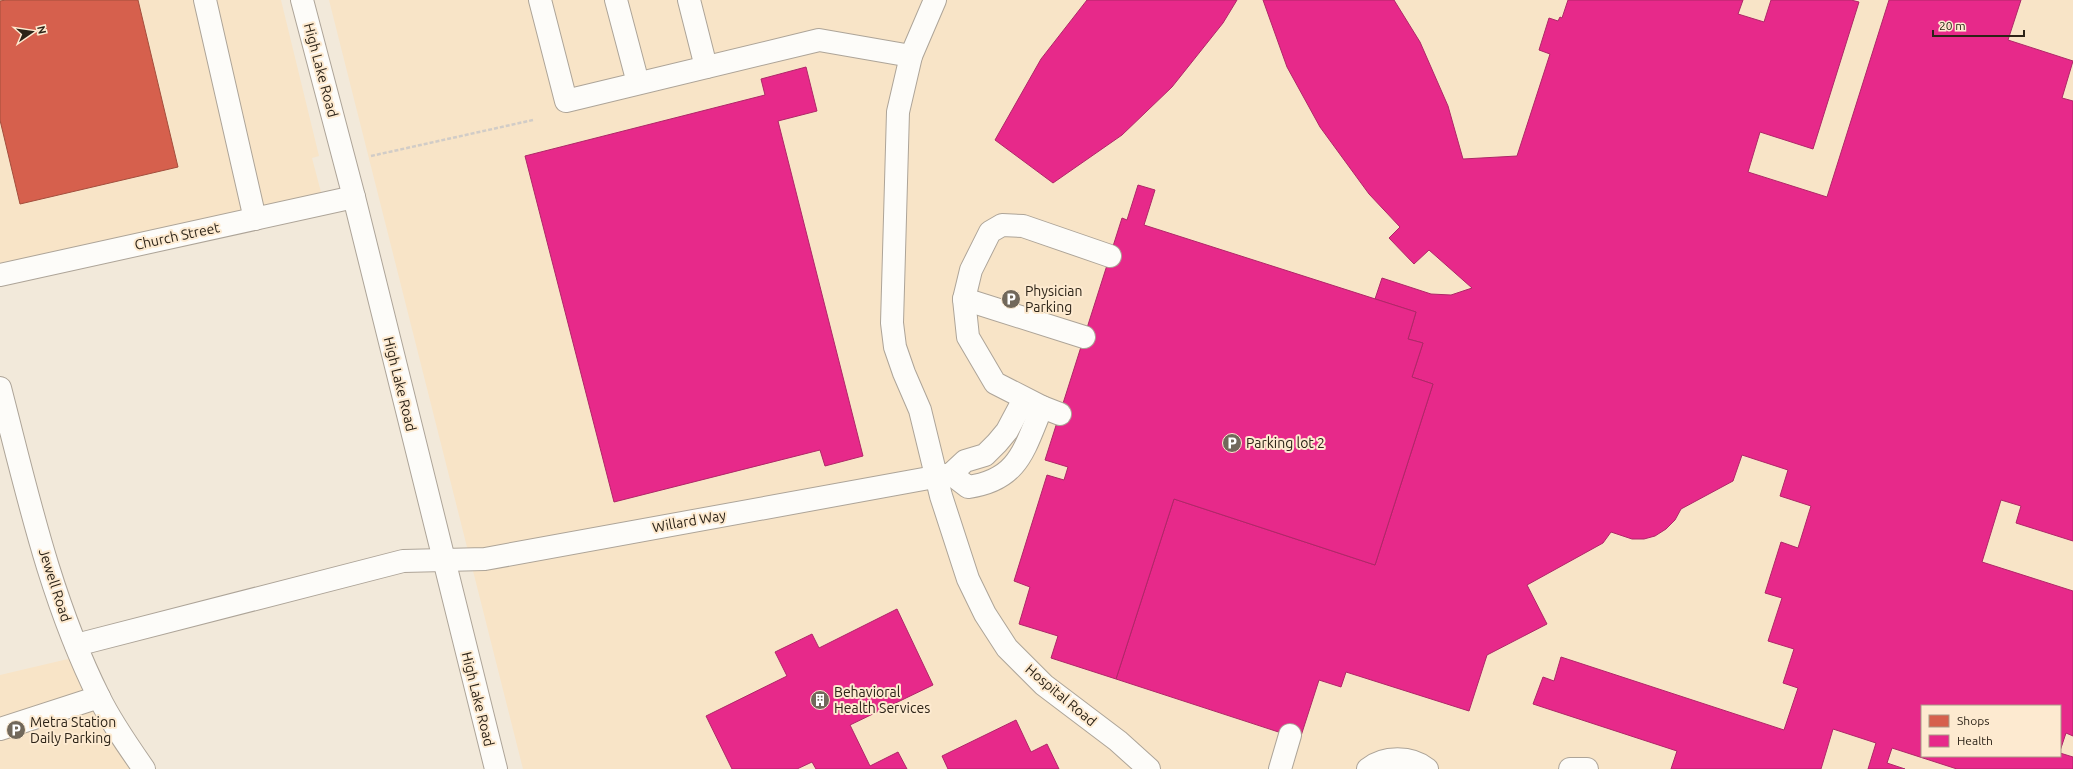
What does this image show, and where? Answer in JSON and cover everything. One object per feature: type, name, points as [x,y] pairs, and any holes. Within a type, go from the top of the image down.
[{"type":"street","points":[[205,0],[254,219]]},
{"type":"street","name":"High Lake Road","points":[[302,0],[354,197],[443,562],[496,769]]},
{"type":"street","points":[[540,0],[566,101],[819,40],[911,56]]},
{"type":"street","points":[[616,0],[638,83]]},
{"type":"street","points":[[689,0],[706,67]]},
{"type":"street","name":"Hospital Road","points":[[935,0],[911,56],[898,112],[892,323],[895,347],[904,373],[920,410],[943,475],[968,579],[985,614],[1008,648],[1044,684],[1118,742],[1149,769]]},
{"type":"street","name":"Church Street","points":[[0,275],[354,197]]},
{"type":"street","points":[[1042,407],[995,383],[968,337],[964,299],[971,270],[990,232],[1002,225],[1023,226],[1110,256]]},
{"type":"street","points":[[964,299],[1084,337]]},
{"type":"street","name":"Jewell Road","points":[[0,388],[45,559],[61,609],[99,697],[144,769]]},
{"type":"street","points":[[943,475],[968,487],[986,484],[1011,470],[1024,450],[1042,407]]},
{"type":"street","points":[[943,475],[965,461],[985,455],[1007,430],[1042,407]]},
{"type":"street","name":"Willard Way","points":[[76,645],[403,562],[443,562],[485,559],[943,475]]},
{"type":"street","points":[[0,729],[99,697]]},
{"type":"street","points":[[1280,769],[1290,735]]},
{"type":"street","points":[[1368,769],[1386,760],[1399,759],[1413,761],[1427,769]]},
{"type":"street","points":[[1570,769],[1587,769]]},
{"type":"path","points":[[372,156],[533,120]]},
{"type":"shaded area","points":[[0,0],[281,0],[319,156],[312,158],[322,196],[0,275]]},
{"type":"shaded area","points":[[329,0],[2073,0],[2073,769],[523,769]]},
{"type":"shaded area","points":[[85,655],[146,769],[0,769],[0,675]]},
{"type":"building: Shops","points":[[138,0],[178,167],[20,204],[0,120],[0,1]]},
{"type":"building: Health","points":[[1087,0],[1237,0],[1223,23],[1172,87],[1122,135],[1053,183],[995,140],[1041,59]]},
{"type":"building: Health","points":[[1263,0],[1394,0],[1420,42],[1448,106],[1463,159],[1517,156],[1550,54],[1539,50],[1549,18],[1558,21],[1560,17],[1562,18],[1568,0],[1743,0],[1738,14],[1764,22],[1771,0],[1851,0],[1859,2],[1813,149],[1760,132],[1748,172],[1827,197],[1889,0],[2021,0],[2008,40],[2073,61],[2062,98],[2073,101],[2073,541],[2016,523],[2021,506],[2001,500],[1982,562],[2073,591],[2073,736],[2066,733],[2061,748],[2061,705],[1921,705],[1921,757],[2061,757],[2061,753],[2073,757],[2073,769],[1957,769],[1892,748],[1887,763],[1905,769],[1868,769],[1876,743],[1833,729],[1821,769],[1671,769],[1677,751],[1533,704],[1543,677],[1554,681],[1561,657],[1784,730],[1798,688],[1783,683],[1794,649],[1768,641],[1782,598],[1765,593],[1781,542],[1798,548],[1811,506],[1780,496],[1788,470],[1742,455],[1733,481],[1681,509],[1675,520],[1666,529],[1655,536],[1644,539],[1632,539],[1611,532],[1603,543],[1527,585],[1547,624],[1487,655],[1469,711],[1346,672],[1341,687],[1319,680],[1300,739],[1116,679],[1174,499],[1375,565],[1433,384],[1412,377],[1423,343],[1408,339],[1416,312],[1375,299],[1382,278],[1431,294],[1451,295],[1472,288],[1429,250],[1414,264],[1389,238],[1400,227],[1369,194],[1320,127],[1287,67]]},
{"type":"building: Health","points":[[806,67],[817,111],[778,121],[863,456],[825,466],[820,450],[614,502],[525,156],[765,95],[761,79]]},
{"type":"building: Health","name":"Parking lot 2","points":[[1138,185],[1155,190],[1144,225],[1416,312],[1408,339],[1423,343],[1412,377],[1433,384],[1375,565],[1174,499],[1116,679],[1051,658],[1058,636],[1019,624],[1030,587],[1014,581],[1047,475],[1064,480],[1068,467],[1045,460],[1122,218],[1127,220]]},
{"type":"building: Health","name":"Behavioral Health Services","points":[[897,609],[933,685],[850,725],[870,766],[898,752],[907,769],[816,769],[812,762],[797,769],[732,769],[706,716],[787,676],[775,652],[812,634],[819,648]]},
{"type":"building: Health","name":"Behavioral Health Services","points":[[1016,720],[1031,752],[1047,744],[1059,769],[948,769],[942,756]]},
{"type":"place","name":"Physician Parking","points":[[1011,299]]},
{"type":"place","name":"Parking lot 2","points":[[1232,443]]},
{"type":"place","name":"Behavioral Health Services","points":[[820,700]]},
{"type":"place","name":"Metra Station Daily Parking","points":[[16,730]]}]
